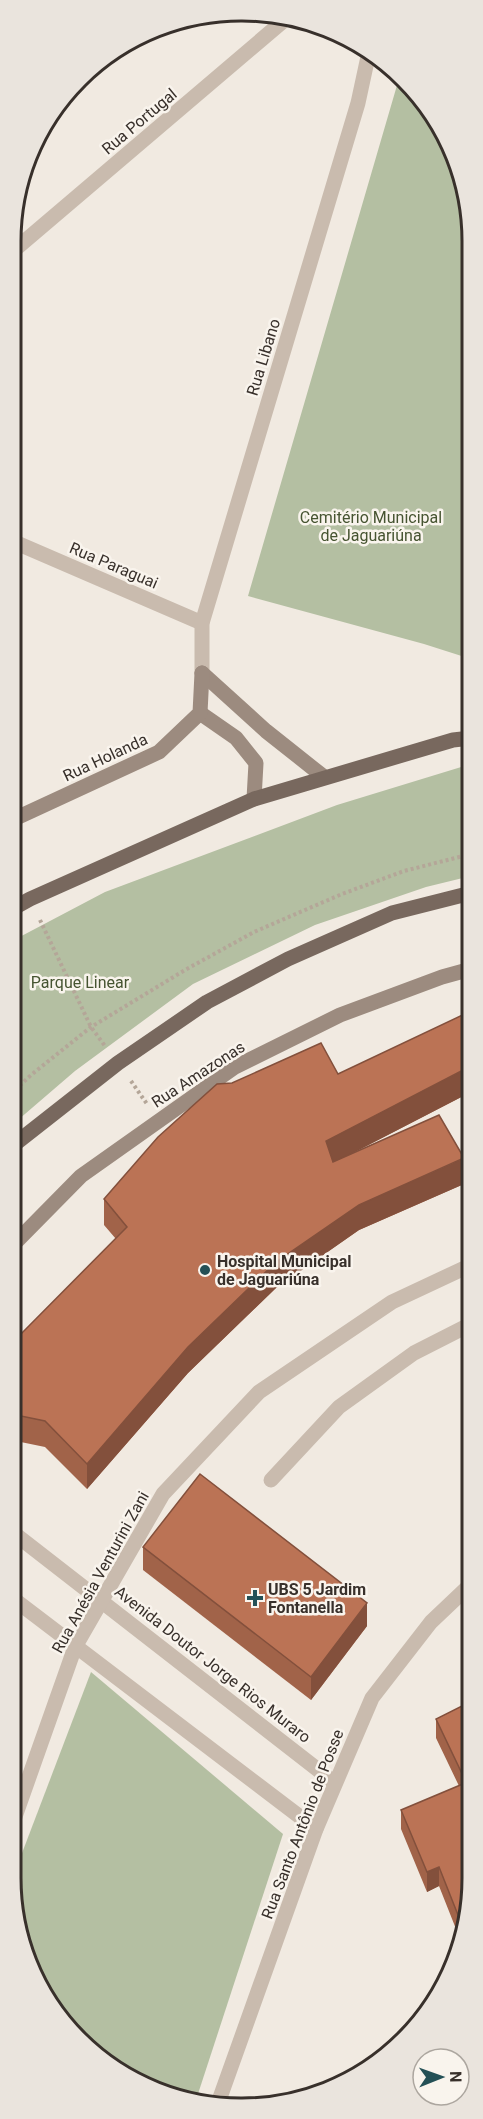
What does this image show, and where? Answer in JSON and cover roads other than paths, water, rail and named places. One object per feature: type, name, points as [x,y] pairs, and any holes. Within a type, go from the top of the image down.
[{"type":"main road","points":[[21,904],[254,799],[462,738]]},
{"type":"main road","points":[[21,1139],[118,1063],[207,1002],[288,959],[392,913],[462,895]]},
{"type":"street","name":"Rua Portugal","points":[[21,244],[280,24]]},
{"type":"street","name":"Rua Libano","points":[[202,673],[202,623],[358,103],[367,60]]},
{"type":"street","name":"Rua Paraguai","points":[[21,545],[202,623]]},
{"type":"street","points":[[202,673],[200,713],[236,738],[256,763],[254,799]]},
{"type":"street","points":[[202,673],[266,731],[324,777]]},
{"type":"street","name":"Rua Holanda","points":[[21,816],[159,752],[200,713]]},
{"type":"street","name":"Rua Amazonas","points":[[21,1237],[81,1176],[235,1067],[340,1015],[462,971]]},
{"type":"street","name":"Rua Anésia Venturini Zani","points":[[21,1797],[75,1647],[163,1494],[259,1392],[392,1302],[462,1269]]},
{"type":"street","points":[[271,1480],[339,1407],[414,1353],[462,1329]]},
{"type":"street","name":"Avenida Doutor Jorge Rios Muraro","points":[[21,1539],[335,1783]]},
{"type":"street","name":"Rua Santo Antônio de Posse","points":[[220,2097],[316,1829],[372,1698],[431,1622],[462,1593]]},
{"type":"street","points":[[21,1605],[316,1829]]},
{"type":"place","name":"Hospital Municipal de Jaguariúna","points":[[205,1270]]},
{"type":"place","name":"UBS 5 Jardim Fontanella","points":[[255,1598]]},
{"type":"park label","name":"Cemitério Municipal de Jaguariúna","points":[[371,526]]},
{"type":"park label","name":"Parque Linear","points":[[80,982]]}]
